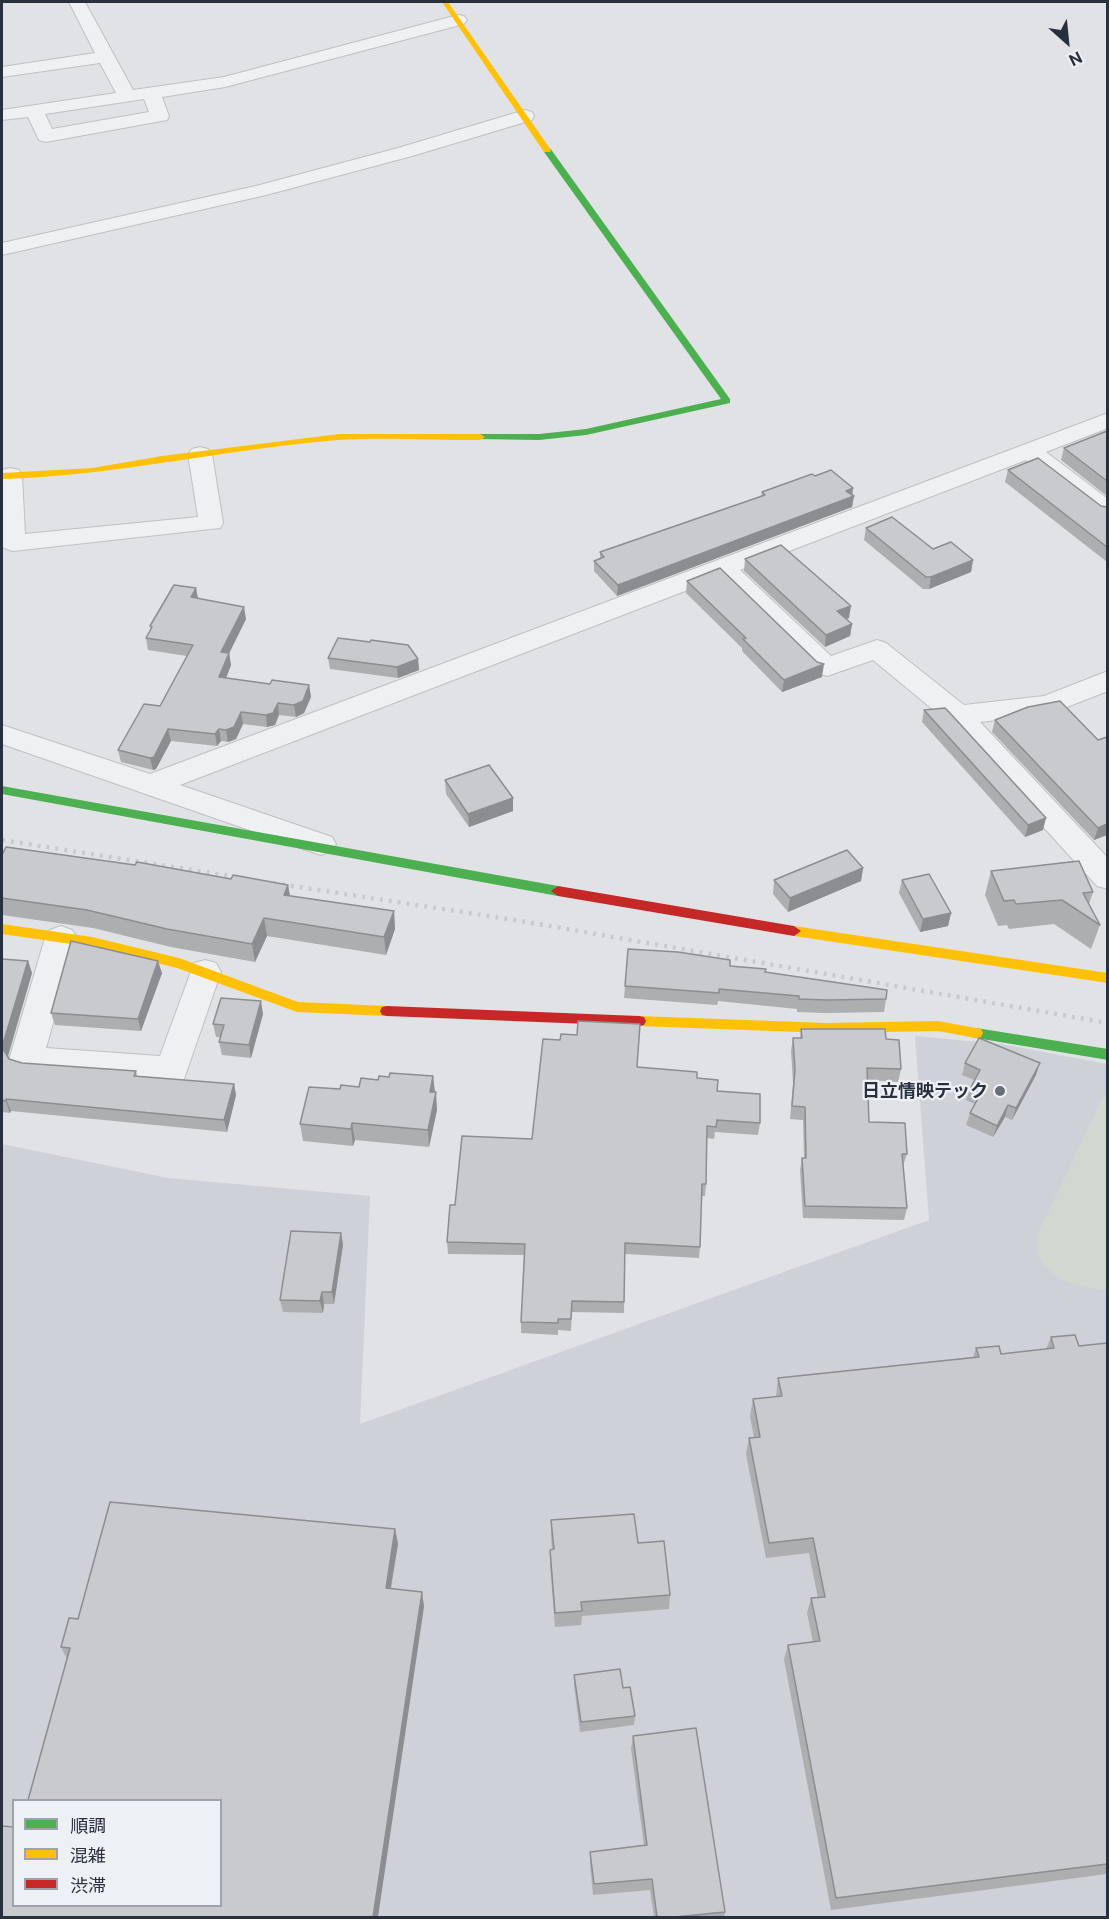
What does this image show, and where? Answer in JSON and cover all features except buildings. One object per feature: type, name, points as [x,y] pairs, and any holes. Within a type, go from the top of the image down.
[{"type":"street","points":[[77,2],[127,97]]},
{"type":"street","points":[[200,454],[210,523],[13,543],[6,476],[92,471],[200,454],[339,437],[539,436],[586,432],[727,401],[603,231],[445,2]]},
{"type":"street","points":[[2,115],[225,82],[458,20]]},
{"type":"street","points":[[2,72],[106,57]]},
{"type":"street","points":[[34,110],[46,136],[160,116],[151,93]]},
{"type":"street","points":[[2,249],[259,191],[405,152],[525,116]]},
{"type":"street","points":[[151,785],[1107,420]]},
{"type":"street","points":[[1028,450],[1107,511]]},
{"type":"street","points":[[721,566],[827,667],[877,649],[958,715],[1107,878]]},
{"type":"street","points":[[958,715],[1049,705],[1107,680]]},
{"type":"street","points":[[2,734],[276,826],[344,853]]},
{"type":"street","points":[[2,790],[344,853],[916,952],[1107,978]]},
{"type":"street","points":[[2,929],[92,942],[168,960],[297,1007],[826,1028],[938,1026],[1107,1055]]},
{"type":"street","points":[[62,938],[26,1060],[172,1070],[205,972]]},
{"type":"shaded area","points":[[915,1036],[1001,1044],[1107,1064],[1107,1917],[2,1917],[2,1144],[168,1178],[370,1196],[360,1424],[929,1220]]},
{"type":"shaded area","points":[[1104,1095],[1108,1096],[1107,1290],[1087,1288],[1059,1277],[1044,1264],[1038,1253],[1036,1237]]},
{"type":"railway","points":[[2,840],[249,879]]},
{"type":"railway","points":[[273,883],[521,921],[1108,1023]]},
{"type":"traffic: fast","points":[[480,437],[539,437],[586,432],[727,401],[547,150]]},
{"type":"traffic: fast","points":[[2,790],[558,891]]},
{"type":"traffic: fast","points":[[976,1033],[1108,1055]]},
{"type":"traffic: slow","points":[[445,2],[547,150]]},
{"type":"traffic: slow","points":[[2,476],[92,471],[162,459],[339,437],[480,437]]},
{"type":"traffic: slow","points":[[2,929],[92,942],[179,963],[297,1007],[387,1011]]},
{"type":"traffic: slow","points":[[794,931],[1108,978]]},
{"type":"traffic: slow","points":[[639,1021],[826,1028],[938,1026],[976,1033]]},
{"type":"traffic: jam","points":[[558,891],[794,931]]},
{"type":"traffic: jam","points":[[387,1011],[639,1021]]},
{"type":"place","name":"日立情映テック","points":[[1000,1091]]}]
